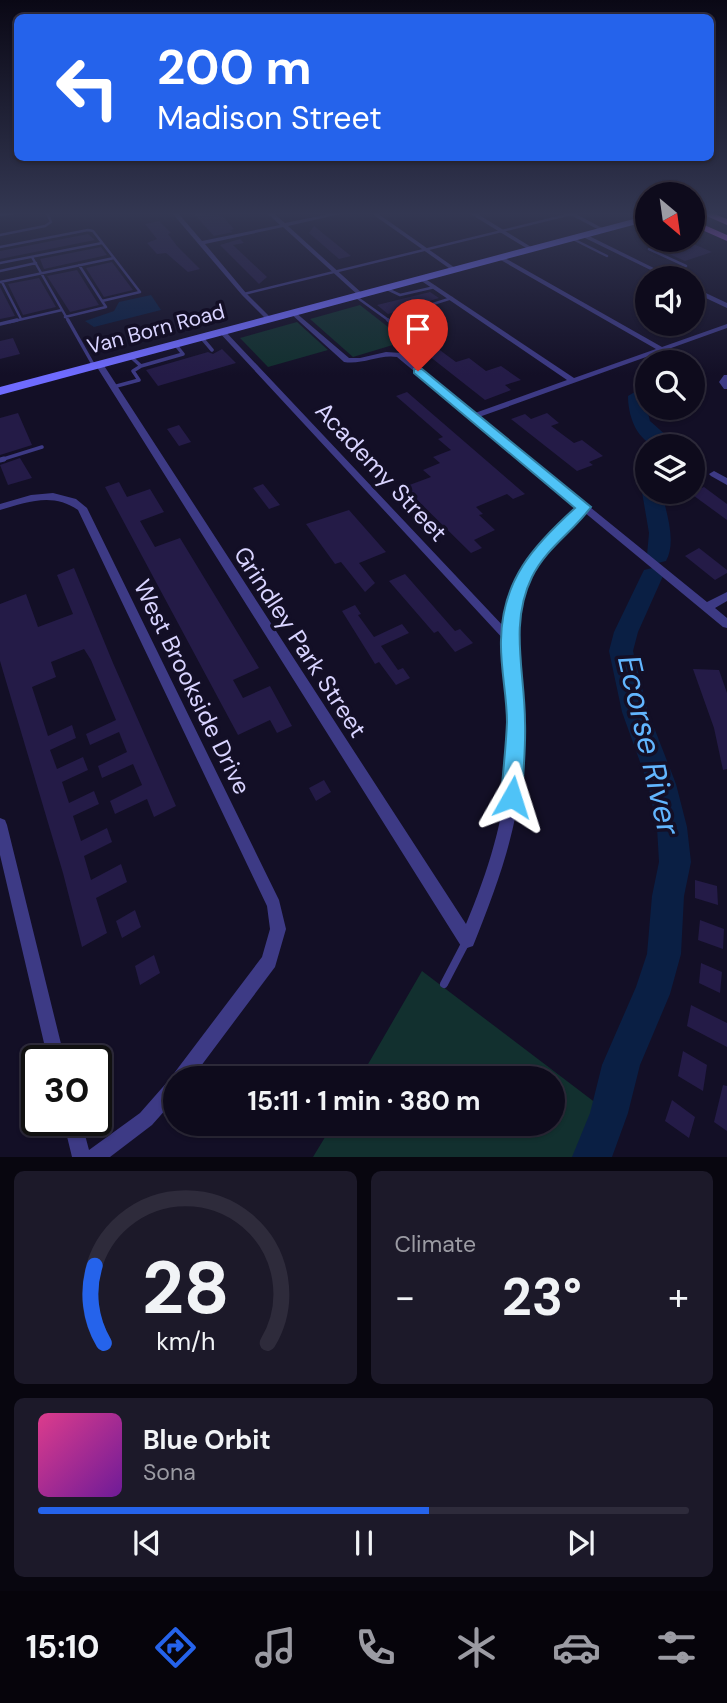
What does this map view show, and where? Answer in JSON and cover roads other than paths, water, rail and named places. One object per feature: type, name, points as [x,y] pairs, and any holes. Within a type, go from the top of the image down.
[{"type":"main road","name":"Van Born Road","points":[[0,391],[467,267]]},
{"type":"street","points":[[222,267],[270,319]]},
{"type":"street","points":[[330,267],[358,295]]},
{"type":"street","points":[[451,267],[455,270]]},
{"type":"street","points":[[517,267],[661,349]]},
{"type":"street","points":[[422,279],[574,381]]},
{"type":"street","points":[[705,295],[727,306]]},
{"type":"street","points":[[293,313],[347,360],[358,361],[387,353],[399,355],[727,624]]},
{"type":"street","points":[[473,416],[727,326]]},
{"type":"street","name":"Academy Street","points":[[222,331],[509,639]]},
{"type":"street","name":"Grindley Park Street","points":[[96,365],[113,387],[467,940]]},
{"type":"street","points":[[714,474],[727,482]]},
{"type":"street","name":"West Brookside Drive","points":[[0,507],[33,498],[62,498],[74,502],[85,513],[274,905],[278,929],[274,951],[269,961],[190,1066]]},
{"type":"street","points":[[467,940],[499,854],[514,779],[516,720],[509,639],[517,595],[534,559],[557,531],[584,507]]},
{"type":"street","points":[[707,607],[727,596]]},
{"type":"street","points":[[0,825],[53,1045]]},
{"type":"street","points":[[95,1157],[146,1119],[163,1100]]},
{"type":"street","points":[[76,1136],[81,1157]]},
{"type":"lane","points":[[0,271],[18,267]]},
{"type":"lane","points":[[38,267],[65,317],[96,365]]},
{"type":"lane","points":[[21,319],[1,282],[70,267]]},
{"type":"lane","points":[[65,317],[106,307],[80,267]]},
{"type":"lane","points":[[102,301],[140,292],[121,267]]},
{"type":"lane","points":[[244,294],[355,267]]},
{"type":"lane","points":[[385,288],[400,295],[435,287]]},
{"type":"lane","points":[[358,295],[399,328],[413,328],[416,324],[401,314],[452,298]]},
{"type":"lane","points":[[0,324],[62,310]]},
{"type":"lane","points":[[201,337],[212,350]]},
{"type":"lane","points":[[113,387],[139,380],[133,371],[141,366],[183,354],[175,344]]},
{"type":"lane","points":[[130,356],[141,366]]},
{"type":"lane","points":[[0,460],[42,447]]},
{"type":"lane","points":[[444,984],[467,940]]},
{"type":"water","points":[[151,295],[161,310],[94,327],[85,321],[114,311],[119,302]]},
{"type":"waterway","name":"Ecorse River","points":[[641,420],[651,434]]},
{"type":"waterway","name":"Ecorse River","points":[[654,504],[660,533],[658,555]]},
{"type":"waterway","name":"Ecorse River","points":[[592,1157],[609,1113],[621,1065],[652,994],[664,954],[668,896],[675,862],[672,827],[662,784],[635,712],[621,651],[626,632],[652,576]]}]
